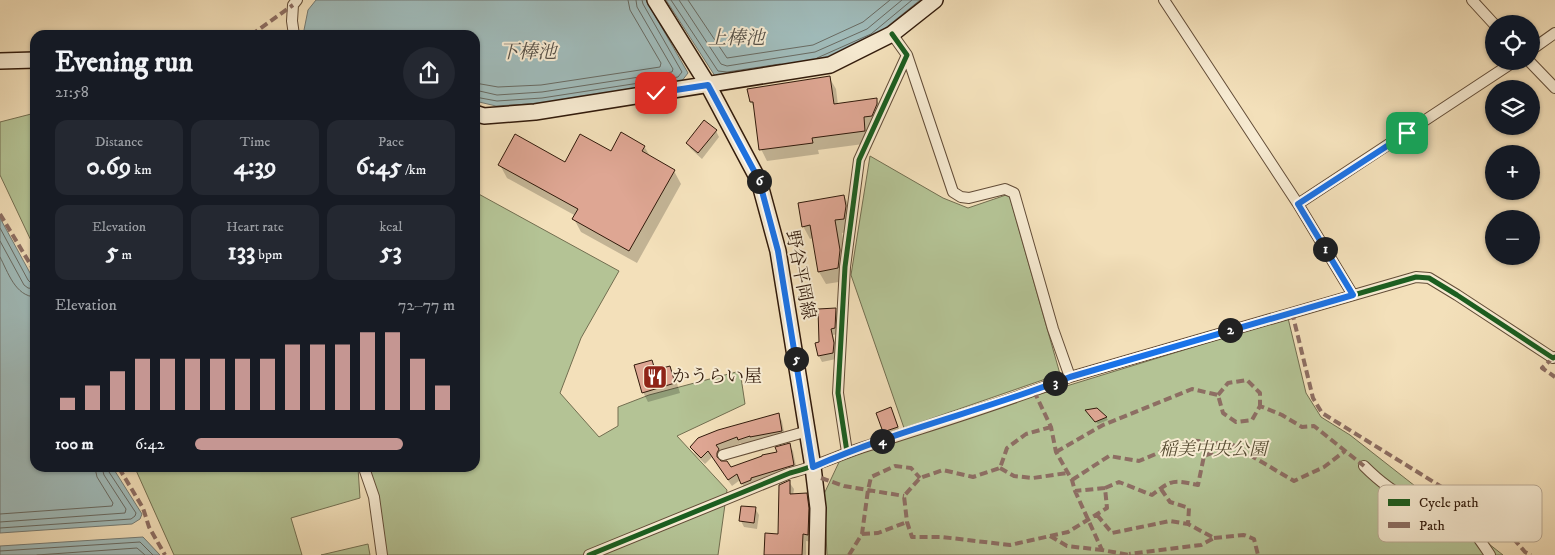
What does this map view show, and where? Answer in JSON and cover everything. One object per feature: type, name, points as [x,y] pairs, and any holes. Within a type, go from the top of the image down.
[{"type":"main road","name":"野谷平岡線","points":[[655,0],[708,85],[759,180],[778,251],[808,431],[818,508],[817,555]]},
{"type":"main road","points":[[480,115],[484,116],[535,112],[830,65],[892,34],[935,0]]},
{"type":"main road","points":[[0,61],[30,60]]},
{"type":"street","points":[[293,30],[293,5],[297,0]]},
{"type":"street","points":[[1164,0],[1298,204],[1353,295]]},
{"type":"street","points":[[1472,0],[1486,15]]},
{"type":"street","points":[[1540,44],[1555,33]]},
{"type":"street","points":[[892,34],[907,55],[953,192],[961,197],[969,198],[1005,189],[1014,193],[1053,329],[1070,377]]},
{"type":"street","points":[[847,452],[838,393],[845,267],[859,160],[907,55]]},
{"type":"street","points":[[1298,204],[1502,70]]},
{"type":"street","points":[[1538,70],[1555,88]]},
{"type":"street","points":[[589,555],[847,452],[1034,391],[1070,377],[1416,277],[1429,278],[1553,358],[1555,357]]},
{"type":"street","points":[[723,455],[808,431]]},
{"type":"street","points":[[1364,466],[1384,485]]},
{"type":"street","points":[[365,472],[374,497],[382,555]]},
{"type":"street","points":[[1481,542],[1490,555]]},
{"type":"green space","points":[[30,114],[30,238],[0,175],[0,122]]},
{"type":"green space","points":[[870,156],[943,198],[968,208],[1009,194],[1060,374],[904,428],[851,275]]},
{"type":"green space","points":[[480,195],[619,271],[581,338],[560,393],[599,437],[618,426],[618,407],[649,395],[740,371],[745,404],[677,436],[727,490],[718,555],[381,555],[367,472],[480,472]]},
{"type":"green space","name":"稲美中央公園","points":[[1288,318],[1306,393],[1321,417],[1350,435],[1414,485],[1378,485],[1378,542],[1486,542],[1503,555],[827,555],[824,494],[840,460],[1034,396]]},
{"type":"green space","points":[[137,472],[358,472],[360,498],[291,518],[302,555],[174,555]]},
{"type":"green space","points":[[368,544],[370,555],[321,555]]},
{"type":"water","name":"下棒池","points":[[316,0],[646,0],[688,73],[681,82],[543,103],[496,106],[480,102],[480,30],[304,30],[308,10]]},
{"type":"water","name":"上棒池","points":[[666,0],[920,0],[873,38],[818,63],[727,77],[715,76]]},
{"type":"water","points":[[0,218],[30,273],[30,472],[116,472],[142,514],[140,519],[132,524],[0,533]]},
{"type":"water","points":[[143,537],[160,555],[0,555],[0,546]]},
{"type":"building","points":[[830,76],[834,104],[877,98],[877,104],[872,116],[864,117],[865,131],[812,138],[813,143],[759,150],[753,102],[750,102],[747,89]]},
{"type":"building","points":[[704,120],[717,130],[698,153],[686,143]]},
{"type":"building","points":[[621,132],[645,146],[642,151],[675,170],[629,251],[572,219],[578,209],[498,165],[515,134],[565,162],[580,134],[611,151]]},
{"type":"building","points":[[844,195],[846,206],[844,219],[835,220],[840,250],[838,268],[818,272],[810,225],[802,227],[798,203]]},
{"type":"building","points":[[836,308],[835,328],[831,329],[834,343],[833,353],[818,356],[815,343],[819,342],[818,309]]},
{"type":"building","name":"かうらい屋","points":[[652,360],[655,370],[670,366],[675,383],[642,393],[634,365]]},
{"type":"building","points":[[891,407],[898,427],[883,432],[876,413]]},
{"type":"building","points":[[1097,408],[1107,417],[1095,422],[1085,410]]},
{"type":"building","points":[[779,413],[782,431],[750,436],[738,440],[737,437],[716,445],[719,449],[717,457],[721,461],[727,461],[731,467],[762,455],[777,452],[775,447],[790,443],[794,465],[751,478],[751,480],[741,484],[737,474],[728,480],[708,451],[701,458],[690,447],[698,438],[718,430]]},
{"type":"building","points":[[790,480],[790,494],[807,493],[809,508],[808,535],[803,534],[802,555],[764,555],[765,533],[778,534],[779,485]]},
{"type":"building","points":[[741,506],[756,507],[754,523],[739,521]]},
{"type":"marked path","points":[[258,30],[293,5]]},
{"type":"marked path","points":[[0,214],[30,264]]},
{"type":"marked path","points":[[1292,312],[1313,398],[1322,413],[1439,485]]},
{"type":"marked path","points":[[1553,358],[1542,368],[1555,377]]},
{"type":"marked path","points":[[1218,395],[1228,383],[1247,380],[1260,393],[1260,406]]},
{"type":"marked path","points":[[1056,452],[1103,425],[1192,389],[1218,395],[1223,413],[1236,422],[1252,420],[1260,406],[1282,415],[1302,427],[1314,426],[1364,466]]},
{"type":"marked path","points":[[1034,391],[1051,427],[1056,452],[1072,480],[1075,491],[1102,550],[1129,555]]},
{"type":"marked path","points":[[1051,427],[1026,434],[1007,448],[1000,468],[973,477],[943,470],[920,478],[904,496],[907,522],[912,537],[942,537],[1010,545],[1068,532],[1107,508],[1105,488],[1075,491]]},
{"type":"marked path","points":[[1072,480],[1109,456],[1139,461],[1189,440],[1233,445],[1294,481],[1324,467],[1345,451]]},
{"type":"marked path","points":[[1105,488],[1119,482],[1152,495],[1169,483],[1184,482],[1198,485],[1204,456],[1231,446]]},
{"type":"marked path","points":[[849,555],[862,534],[871,477],[895,466],[911,468],[920,478]]},
{"type":"marked path","points":[[1000,468],[1014,476],[1033,478],[1067,473]]},
{"type":"marked path","points":[[121,472],[143,508],[149,527],[165,555]]},
{"type":"marked path","points":[[821,478],[844,486],[904,496]]},
{"type":"marked path","points":[[1161,489],[1170,502],[1189,508],[1188,524]]},
{"type":"marked path","points":[[1097,515],[1112,533],[1170,521],[1188,524],[1214,538],[1201,545],[1129,554]]},
{"type":"marked path","points":[[862,534],[878,533],[907,522]]},
{"type":"marked path","points":[[1214,538],[1244,535],[1254,539],[1258,555]]},
{"type":"marked path","points":[[1050,536],[1067,546],[1102,550]]},
{"type":"marked path","points":[[1516,542],[1525,552],[1531,555]]},
{"type":"cycle path","points":[[847,452],[838,393],[845,267],[859,160],[907,55],[892,34]]},
{"type":"cycle path","points":[[589,555],[790,473],[996,404],[1070,377],[1416,277],[1429,278],[1553,358],[1555,357]]},
{"type":"place","name":"かうらい屋","points":[[655,377]]},
{"type":"route","points":[[656,93],[708,85],[759,180],[778,251],[813,467],[847,452],[1034,391],[1070,377],[1353,295],[1298,204],[1407,133]]}]
